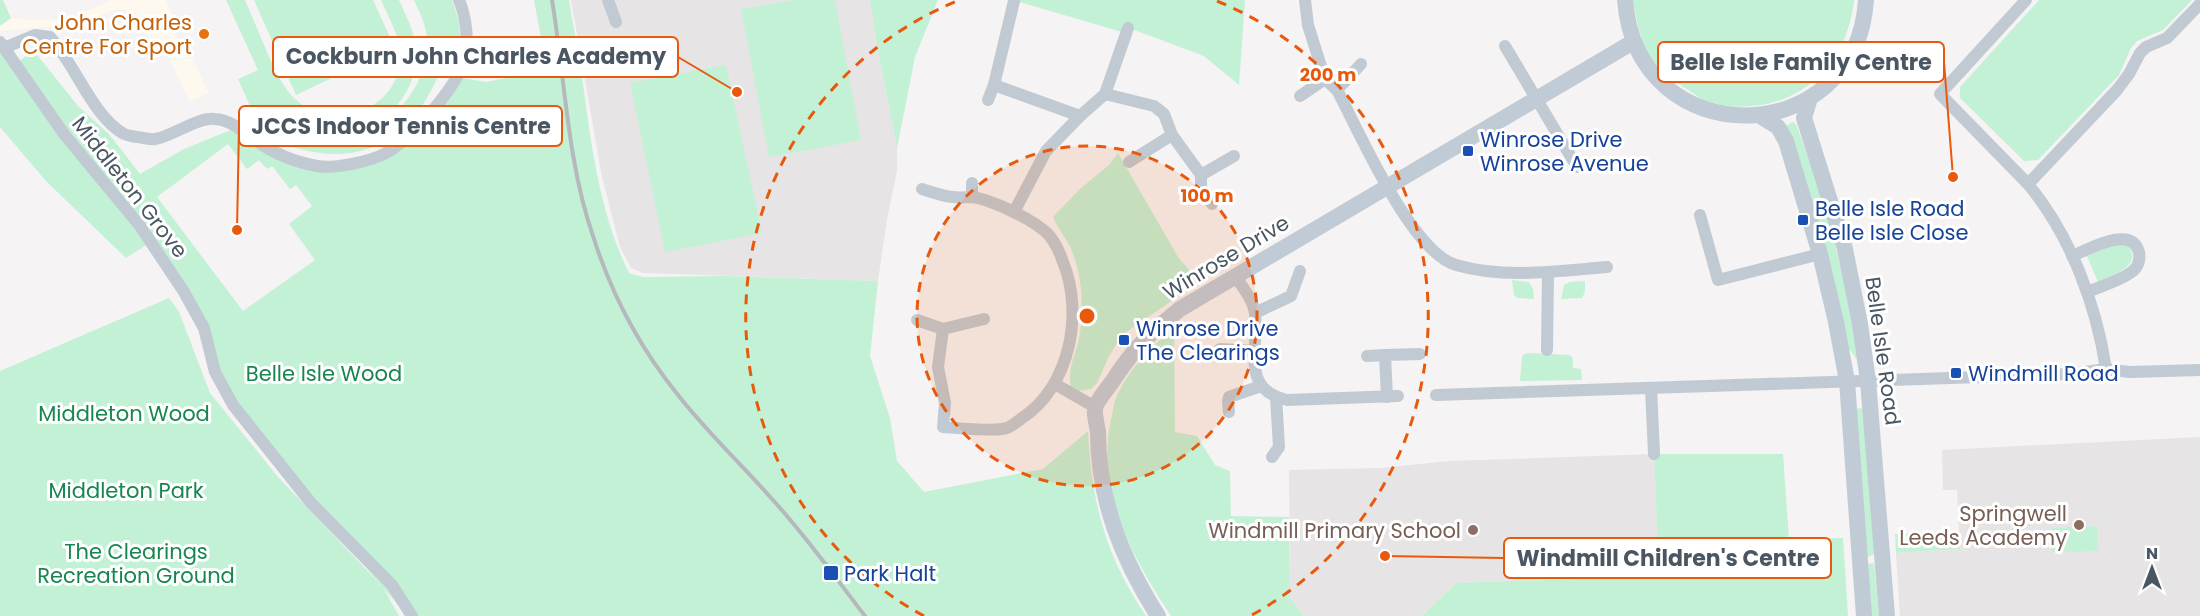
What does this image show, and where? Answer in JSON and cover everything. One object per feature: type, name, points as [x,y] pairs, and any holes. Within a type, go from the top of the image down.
[{"type":"street","points":[[2,45],[35,35],[50,37],[75,70],[109,123],[126,135],[155,139],[214,119],[238,126],[269,149],[297,161],[320,167],[351,164],[384,154],[420,125],[458,77],[465,57],[466,21],[459,0]]},
{"type":"street","points":[[608,0],[616,22]]},
{"type":"street","points":[[1305,0],[1308,25],[1324,79],[1337,90],[1387,186],[1414,228],[1434,251],[1454,265],[1499,273],[1606,267]]},
{"type":"street","points":[[1625,0],[1626,18],[1633,42],[1645,64],[1678,97],[1697,107],[1728,116],[1760,116],[1791,108],[1810,98],[1838,73],[1858,42],[1865,17],[1866,0]]},
{"type":"street","points":[[2026,0],[1940,94],[2041,200],[2072,256],[2087,292],[2098,326],[2106,369]]},
{"type":"street","points":[[988,100],[994,85],[1014,1]]},
{"type":"street","points":[[2028,184],[2117,90],[2140,53],[2146,47],[2167,38],[2200,4]]},
{"type":"street","points":[[1014,212],[1046,151],[1105,94],[1128,28]]},
{"type":"street","name":"Winrose Drive","points":[[1095,407],[1129,355],[1157,326],[1180,309],[1633,42]]},
{"type":"street","name":"Middleton Grove","points":[[2,45],[64,134],[140,226],[184,292],[204,328],[215,372],[233,405],[311,503],[392,585],[412,616]]},
{"type":"street","points":[[1505,46],[1576,167]]},
{"type":"street","points":[[1337,90],[1360,64]]},
{"type":"street","points":[[1300,96],[1324,79]]},
{"type":"street","points":[[994,85],[1080,116]]},
{"type":"street","points":[[1105,94],[1154,106],[1164,114],[1172,135],[1202,175],[1201,187],[1212,204]]},
{"type":"street","name":"Belle Isle Road","points":[[1810,98],[1804,118],[1845,249],[1860,324],[1868,381],[1887,616]]},
{"type":"street","name":"Belle Isle Road","points":[[1760,116],[1778,127],[1785,141],[1820,254],[1836,322],[1847,381],[1864,616]]},
{"type":"street","points":[[1129,162],[1172,135]]},
{"type":"street","points":[[1202,175],[1234,156]]},
{"type":"street","points":[[972,183],[972,197]]},
{"type":"street","points":[[922,189],[953,197],[972,197],[1014,212],[1049,235],[1059,250],[1068,272],[1072,300],[1072,326],[1067,352],[1055,384],[1033,411],[1006,429],[943,433],[945,403],[938,367],[944,329]]},
{"type":"street","points":[[1700,215],[1718,280],[1820,254]]},
{"type":"street","points":[[2072,256],[2115,239],[2128,240],[2137,248],[2139,261],[2133,272],[2087,292]]},
{"type":"street","points":[[1255,313],[1291,296],[1300,271]]},
{"type":"street","points":[[1547,350],[1548,272]]},
{"type":"street","points":[[1236,277],[1255,313],[1256,369],[1261,386],[1276,397],[1299,399],[1392,397],[1385,355]]},
{"type":"street","points":[[917,320],[944,329],[984,319]]},
{"type":"street","points":[[1220,349],[1255,351]]},
{"type":"street","points":[[1367,356],[1420,354]]},
{"type":"street","points":[[1436,395],[2084,374],[2106,369],[2129,372],[2200,370]]},
{"type":"street","points":[[1055,384],[1095,407],[1102,489],[1112,525],[1133,574],[1158,616]]},
{"type":"street","points":[[1229,412],[1229,397],[1261,386]]},
{"type":"street","points":[[1651,388],[1654,454]]},
{"type":"street","points":[[1272,457],[1279,447],[1276,397]]},
{"type":"shaded area","points":[[112,0],[166,0],[178,27],[173,30],[187,59],[192,57],[209,93],[189,102],[162,42],[152,46],[138,13],[119,9],[71,25],[0,31],[0,26],[11,18],[63,19],[79,15]]},
{"type":"shaded area","points":[[571,0],[870,0],[897,148],[897,171],[878,281],[643,273],[631,268],[620,247],[602,177]]},
{"type":"shaded area","name":"Springwell Leeds Academy","points":[[2200,437],[2200,616],[1900,616],[1896,553],[1960,549],[1957,490],[1943,490],[1942,450]]},
{"type":"shaded area","name":"Windmill Primary School","points":[[1654,454],[1659,576],[1456,583],[1422,616],[1304,616],[1290,598],[1289,470],[1379,468],[1450,461]]},
{"type":"green space","points":[[0,0],[3,0],[11,18],[0,26]]},
{"type":"green space","points":[[226,0],[245,0],[272,63],[291,95],[306,107],[323,114],[341,115],[359,112],[375,104],[388,92],[397,76],[400,57],[398,42],[394,27],[381,0],[399,0],[411,27],[416,49],[414,73],[408,88],[400,102],[389,113],[361,129],[345,132],[323,131],[307,126],[287,115],[279,118],[265,134],[262,133],[238,79],[258,70]]},
{"type":"green space","points":[[254,0],[373,0],[395,48],[296,95]]},
{"type":"green space","points":[[414,0],[452,0],[461,36],[457,57],[427,53],[426,32]]},
{"type":"green space","points":[[534,0],[569,0],[603,202],[629,273],[643,277],[724,276],[878,281],[870,356],[890,418],[897,461],[924,492],[1043,469],[1088,431],[1093,482],[1103,528],[1120,572],[1146,616],[408,616],[384,589],[399,616],[0,616],[0,371],[169,298],[179,312],[210,393],[278,477],[381,585],[311,503],[233,405],[204,328],[151,242],[126,258],[46,181],[0,127],[0,42],[15,64],[34,51],[78,106],[109,134],[140,174],[184,149],[238,127],[255,141],[320,167],[385,154],[457,77],[486,82],[547,70]],"holes":[[[228,144],[247,169],[259,160],[267,169],[272,166],[290,189],[296,185],[312,206],[289,224],[315,260],[243,311],[157,197]]]},
{"type":"green space","points":[[794,0],[835,0],[861,140],[769,157],[741,9]]},
{"type":"green space","points":[[870,0],[938,0],[915,57],[897,148],[875,35]]},
{"type":"green space","points":[[1013,0],[1245,0],[1239,85],[1204,56],[1129,28],[1122,32]]},
{"type":"green space","points":[[1632,0],[1854,0],[1854,2],[1843,41],[1822,74],[1791,96],[1772,103],[1740,107],[1706,101],[1663,72],[1645,48]]},
{"type":"green space","points":[[2039,0],[2192,0],[2163,30],[2137,41],[2131,48],[2119,75],[2038,160],[2024,161],[1960,98],[1960,87]]},
{"type":"green space","points":[[726,65],[762,233],[665,252],[630,83]]},
{"type":"green space","points":[[424,68],[440,71],[428,97],[413,118],[396,134],[376,145],[355,152],[331,154],[306,151],[279,142],[297,126],[338,135],[357,133],[374,127],[390,117],[403,104],[415,88]]},
{"type":"green space","points":[[1793,122],[1796,124],[1808,157],[1834,240],[1847,296],[1858,361],[1850,350],[1846,351],[1786,129],[1787,125]]},
{"type":"green space","points":[[1118,153],[1178,257],[1199,282],[1122,335],[1109,356],[1097,383],[1091,389],[1078,391],[1071,387],[1070,374],[1080,333],[1081,286],[1072,251],[1053,217],[1080,189],[1109,165]]},
{"type":"green space","points":[[2117,244],[2128,246],[2132,259],[2124,269],[2098,282],[2087,256]]},
{"type":"green space","points":[[1512,280],[1529,282],[1533,289],[1534,299],[1517,298],[1514,295]]},
{"type":"green space","points":[[1585,281],[1585,292],[1582,298],[1561,299],[1564,285],[1570,282]]},
{"type":"green space","points":[[1174,328],[1175,432],[1197,436],[1215,465],[1230,471],[1231,516],[1289,517],[1290,598],[1304,616],[1171,616],[1131,547],[1113,498],[1108,473],[1107,447],[1111,420],[1116,398],[1134,369],[1149,351]]},
{"type":"green space","points":[[1527,353],[1570,355],[1573,358],[1573,368],[1581,369],[1582,380],[1520,381],[1522,356]]},
{"type":"green space","points":[[1864,408],[1875,554],[1867,557],[1853,409]]},
{"type":"green space","points":[[1654,454],[1783,454],[1789,539],[1843,538],[1848,616],[1422,616],[1456,583],[1659,576]]},
{"type":"green space","points":[[2097,526],[2098,551],[2052,552],[2052,528]]},
{"type":"green space","points":[[1959,531],[1960,549],[1896,553],[1895,534]]},
{"type":"green space","points":[[1874,563],[1879,616],[1869,616],[1867,564]]},
{"type":"railway","points":[[552,0],[572,149],[584,208],[600,257],[628,319],[651,358],[678,395],[785,513],[865,616]]},
{"type":"place","name":"John Charles Centre For Sport","points":[[204,34]]},
{"type":"place","name":"Cockburn John Charles Academy","points":[[737,92]]},
{"type":"place","name":"Winrose Drive Winrose Avenue","points":[[1468,151]]},
{"type":"place","name":"Belle Isle Family Centre","points":[[1953,177]]},
{"type":"place","name":"Belle Isle Road Belle Isle Close","points":[[1803,220]]},
{"type":"place","name":"JCCS Indoor Tennis Centre","points":[[237,230]]},
{"type":"place","name":"Winrose Drive The Clearings","points":[[1124,340]]},
{"type":"place","name":"Windmill Road","points":[[1956,373]]},
{"type":"place","name":"Springwell Leeds Academy","points":[[2079,525]]},
{"type":"place","name":"Windmill Primary School","points":[[1473,530]]},
{"type":"place","name":"Windmill Children's Centre","points":[[1385,556]]},
{"type":"place","name":"Park Halt","points":[[831,573]]},
{"type":"park label","name":"Belle Isle Wood","points":[[324,373]]},
{"type":"park label","name":"Middleton Wood","points":[[124,413]]},
{"type":"park label","name":"Middleton Park","points":[[126,490]]},
{"type":"park label","name":"The Clearings Recreation Ground","points":[[136,563]]}]
